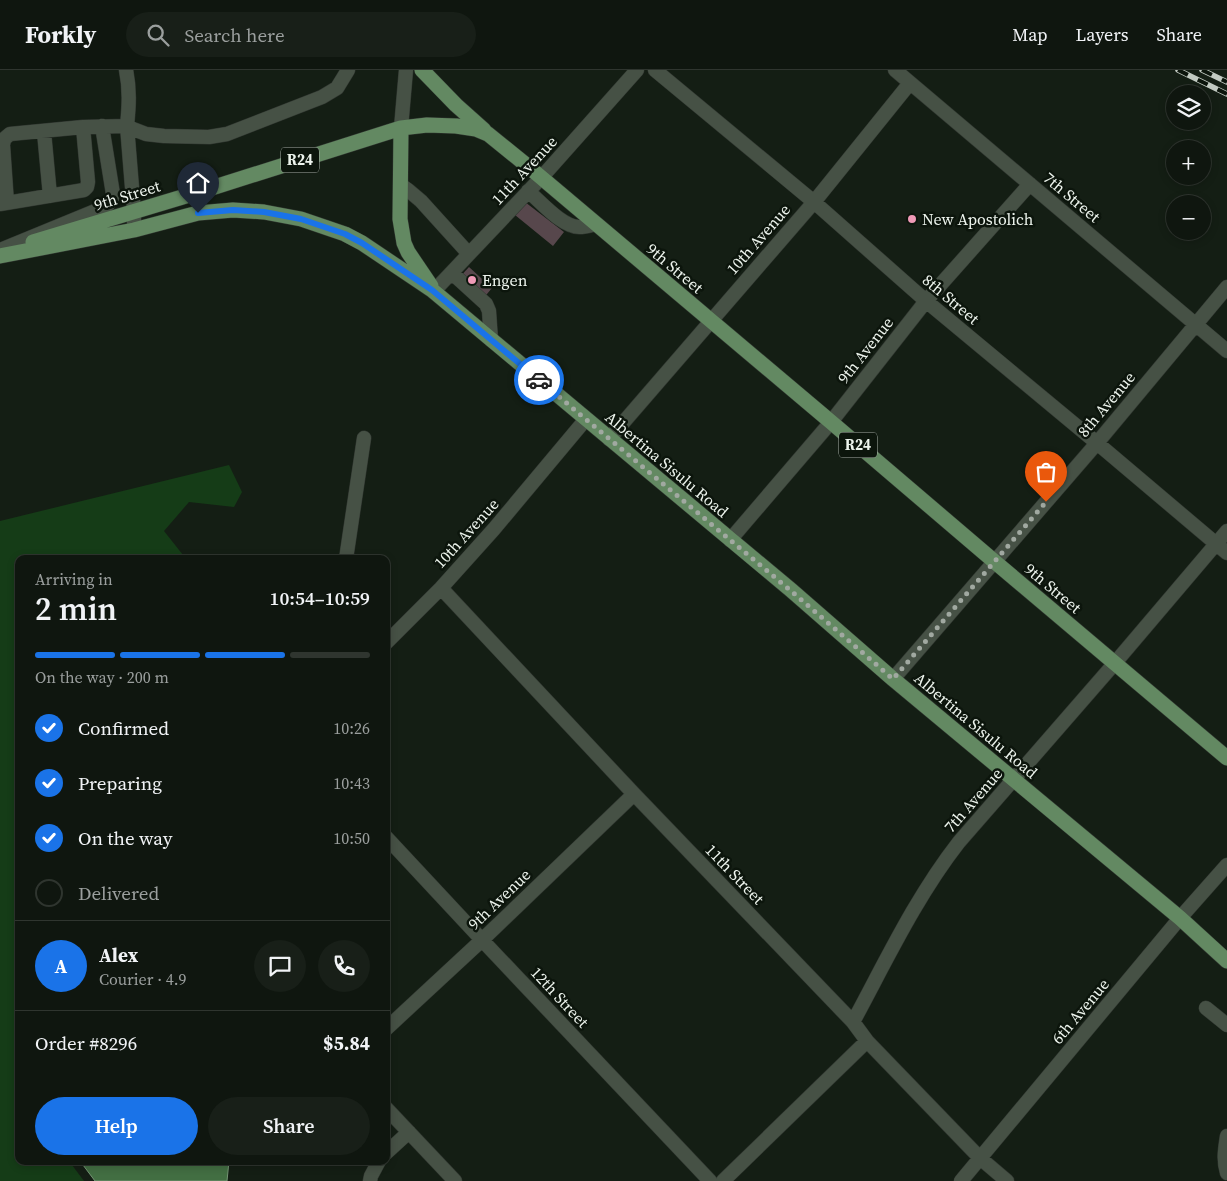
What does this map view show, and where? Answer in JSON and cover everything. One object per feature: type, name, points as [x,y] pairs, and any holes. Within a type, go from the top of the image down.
[{"type":"main road","points":[[422,70],[488,134]]},
{"type":"main road","name":"9th Street","points":[[0,250],[134,212],[401,128],[427,124],[445,125],[468,127],[488,134],[1227,758]]},
{"type":"main road","points":[[401,128],[400,219],[404,243],[433,290]]},
{"type":"main road","name":"Albertina Sisulu Road","points":[[0,256],[134,230],[198,213],[215,211],[248,210],[284,215],[345,234],[362,243],[433,290],[893,679],[1180,918],[1227,962]]},
{"type":"street","points":[[126,70],[130,98],[127,126],[134,230]]},
{"type":"street","points":[[83,127],[88,182],[84,190],[4,203],[3,145],[4,138],[10,134],[83,127],[127,126],[146,134],[164,136],[210,137],[227,134],[322,97],[337,88],[348,70]]},
{"type":"street","points":[[401,128],[406,70]]},
{"type":"street","name":"11th Avenue","points":[[433,290],[452,273],[541,178],[637,70]]},
{"type":"street","name":"8th Street","points":[[655,70],[814,202],[926,301],[1227,553]]},
{"type":"street","name":"7th Street","points":[[895,70],[1227,351]]},
{"type":"street","name":"10th Avenue","points":[[609,439],[814,202],[910,83]]},
{"type":"street","points":[[0,250],[109,204],[113,194],[102,126]]},
{"type":"street","points":[[44,132],[50,196]]},
{"type":"street","name":"9th Avenue","points":[[730,540],[831,422],[926,301],[1030,184]]},
{"type":"street","points":[[401,185],[421,200],[469,254]]},
{"type":"street","points":[[528,191],[569,225],[580,227],[596,224]]},
{"type":"street","points":[[452,273],[486,304],[489,311],[492,340]]},
{"type":"street","name":"8th Avenue","points":[[893,679],[1097,443],[1227,287]]},
{"type":"street","name":"10th Avenue","points":[[390,639],[441,588],[494,529],[586,419]]},
{"type":"street","points":[[347,555],[364,438]]},
{"type":"street","name":"7th Avenue","points":[[853,1022],[916,904],[959,842],[1227,531]]},
{"type":"street","name":"11th Street","points":[[441,588],[634,794],[853,1022],[867,1041],[980,1158],[1007,1181]]},
{"type":"street","name":"9th Avenue","points":[[390,1025],[634,794]]},
{"type":"street","name":"12th Street","points":[[390,841],[710,1181]]},
{"type":"street","name":"6th Avenue","points":[[961,1181],[1180,918],[1227,865]]},
{"type":"street","points":[[1206,1008],[1227,1025]]},
{"type":"street","points":[[723,1181],[867,1041]]},
{"type":"street","points":[[390,1112],[455,1181]]},
{"type":"street","points":[[390,1149],[409,1132]]},
{"type":"street","points":[[1227,1136],[1224,1150],[1224,1163],[1227,1173]]},
{"type":"street","points":[[370,1181],[376,1165]]},
{"type":"shaded area","points":[[229,465],[242,492],[234,507],[189,502],[164,531],[183,555],[15,555],[15,1165],[72,1165],[84,1181],[0,1181],[0,521]]},
{"type":"shaded area","points":[[83,1165],[229,1165],[227,1181],[95,1181]]},
{"type":"building","points":[[525,202],[564,232],[553,246],[515,215]]},
{"type":"building","points":[[469,267],[492,288],[482,300],[458,279]]},
{"type":"railway","points":[[1178,70],[1227,94]]},
{"type":"railway","points":[[1202,70],[1227,82]]},
{"type":"way so far","points":[[539,380],[790,590],[893,679],[1046,502]]},
{"type":"place","name":"New Apostolich","points":[[912,219]]},
{"type":"place","name":"Engen","points":[[472,280]]},
{"type":"route","points":[[198,213],[233,210],[264,212],[301,219],[345,234],[362,243],[432,290],[539,380]]}]
